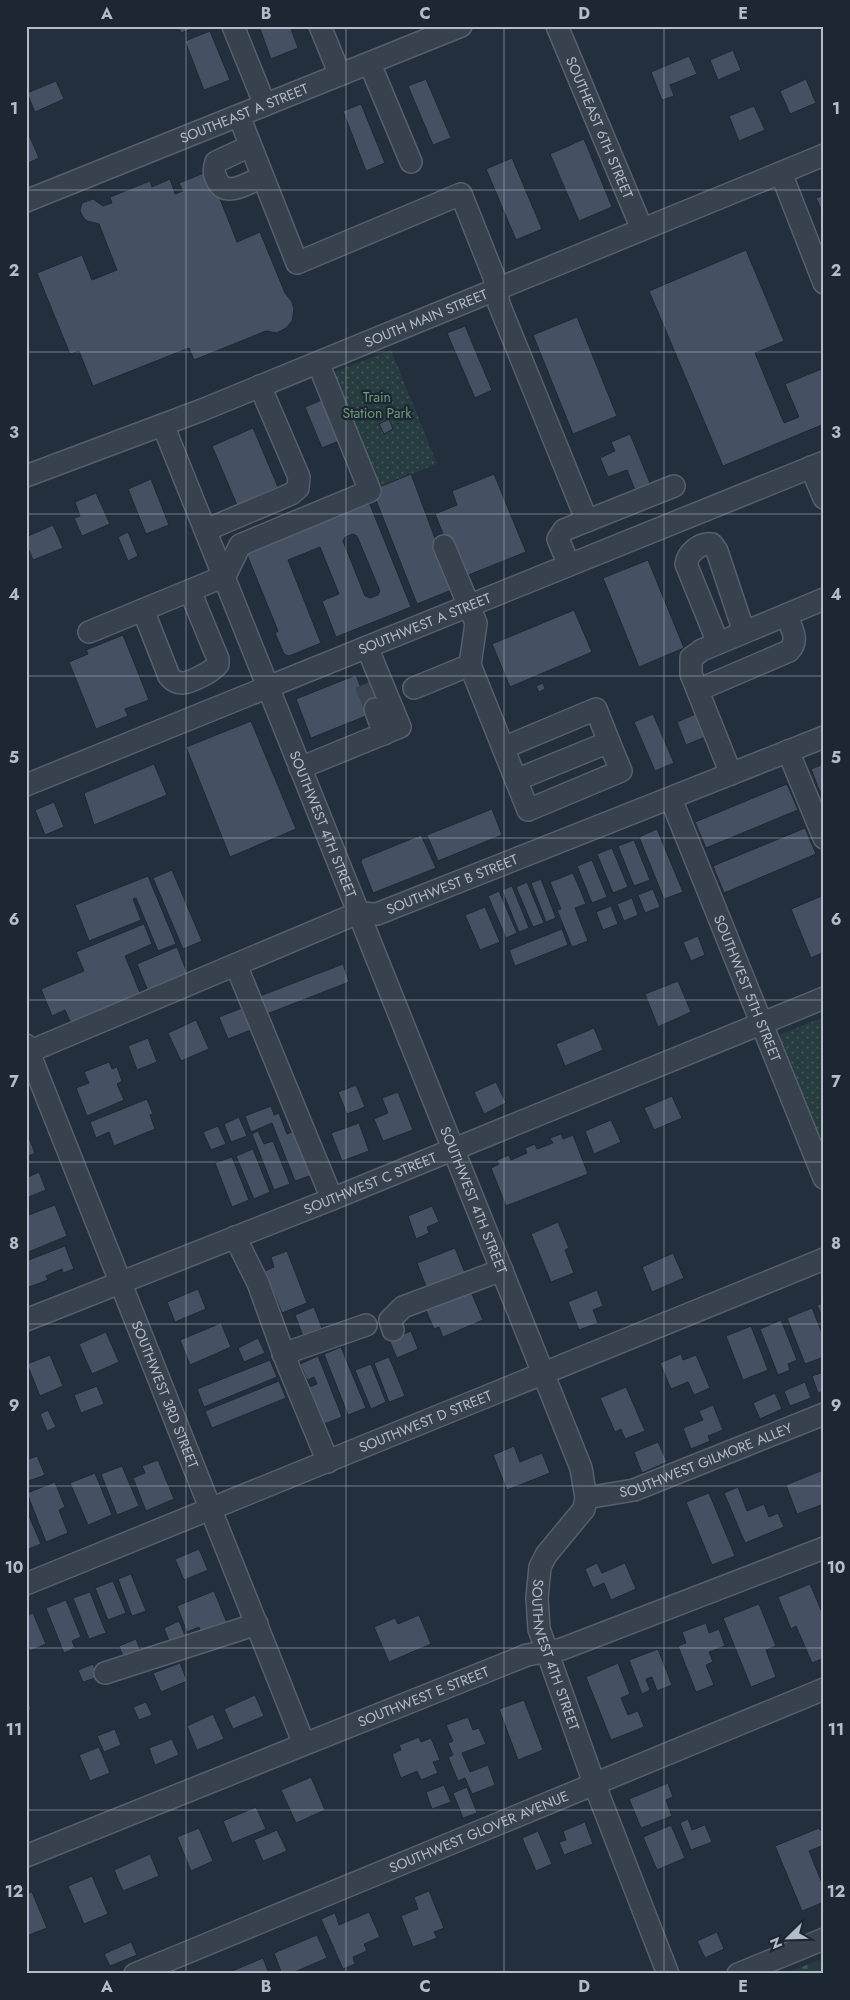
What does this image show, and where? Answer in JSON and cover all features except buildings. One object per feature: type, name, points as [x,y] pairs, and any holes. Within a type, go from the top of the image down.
[{"type":"street","points":[[233,26],[265,105]]},
{"type":"street","points":[[320,26],[340,75]]},
{"type":"street","name":"SOUTHEAST A STREET","points":[[26,201],[462,26]]},
{"type":"street","name":"SOUTHEAST 6TH STREET","points":[[557,26],[642,229]]},
{"type":"street","points":[[370,64],[411,162]]},
{"type":"street","points":[[239,116],[297,262],[461,194],[494,277],[499,304],[587,521]]},
{"type":"street","points":[[250,146],[220,159],[216,162],[214,173],[219,184],[224,189],[231,190],[262,177]]},
{"type":"street","name":"SOUTH MAIN STREET","points":[[26,476],[163,425],[260,386],[824,155]]},
{"type":"street","points":[[781,173],[824,283]]},
{"type":"street","points":[[89,632],[225,576],[240,546],[370,491],[323,374]]},
{"type":"street","points":[[206,530],[290,494],[298,488],[299,477],[260,386]]},
{"type":"street","name":"SOUTHWEST 4TH STREET","points":[[163,425],[581,1468],[586,1498],[579,1518],[546,1555],[540,1567],[537,1613],[539,1629],[594,1783],[668,1974]]},
{"type":"street","points":[[817,465],[824,498]]},
{"type":"street","name":"SOUTHWEST A STREET","points":[[26,785],[269,686],[369,666],[468,606],[817,465]]},
{"type":"street","points":[[569,565],[558,539],[564,530],[674,486]]},
{"type":"street","points":[[718,643],[686,564],[687,557],[699,547],[712,544],[718,551],[744,632]]},
{"type":"street","points":[[444,546],[476,623],[470,665],[503,748],[528,810],[621,771],[596,709],[503,748]]},
{"type":"street","points":[[143,610],[168,676],[172,680],[182,683],[196,678],[216,669],[218,659],[190,591]]},
{"type":"street","points":[[731,774],[691,674],[691,658],[694,653],[824,600]]},
{"type":"street","points":[[698,690],[789,651],[795,640],[786,615]]},
{"type":"street","points":[[414,688],[470,665]]},
{"type":"street","points":[[300,768],[400,727],[369,666]]},
{"type":"street","points":[[375,708],[384,734]]},
{"type":"street","name":"SOUTHWEST B STREET","points":[[27,1050],[358,913],[377,914],[824,737]]},
{"type":"street","points":[[516,780],[609,742]]},
{"type":"street","points":[[788,751],[824,838]]},
{"type":"street","name":"SOUTHWEST 5TH STREET","points":[[671,799],[824,1178]]},
{"type":"street","points":[[236,965],[332,1199]]},
{"type":"street","name":"SOUTHWEST C STREET","points":[[26,1320],[332,1199],[824,998]]},
{"type":"street","name":"SOUTHWEST 3RD STREET","points":[[27,1050],[304,1744]]},
{"type":"street","points":[[236,1237],[258,1283],[283,1354],[328,1462]]},
{"type":"street","name":"SOUTHWEST D STREET","points":[[26,1584],[212,1510],[824,1259]]},
{"type":"street","points":[[393,1330],[390,1320],[403,1307],[502,1270]]},
{"type":"street","points":[[283,1354],[366,1325]]},
{"type":"street","name":"SOUTHWEST GILMORE ALLEY","points":[[586,1498],[634,1490],[824,1414]]},
{"type":"street","name":"SOUTHWEST E STREET","points":[[26,1856],[527,1655],[546,1650],[562,1649],[824,1548]]},
{"type":"street","points":[[105,1673],[257,1624]]},
{"type":"street","name":"SOUTHWEST GLOVER AVENUE","points":[[135,1974],[824,1689]]},
{"type":"street","points":[[738,1974],[824,1939]]},
{"type":"green space","name":"Train Station Park","points":[[391,350],[437,464],[376,488],[329,374]]},
{"type":"green space","points":[[824,1017],[824,1159],[774,1037]]},
{"type":"green space","points":[[824,1958],[824,1974],[784,1974]]},
{"type":"tunnel","points":[[365,684],[375,709]]}]
